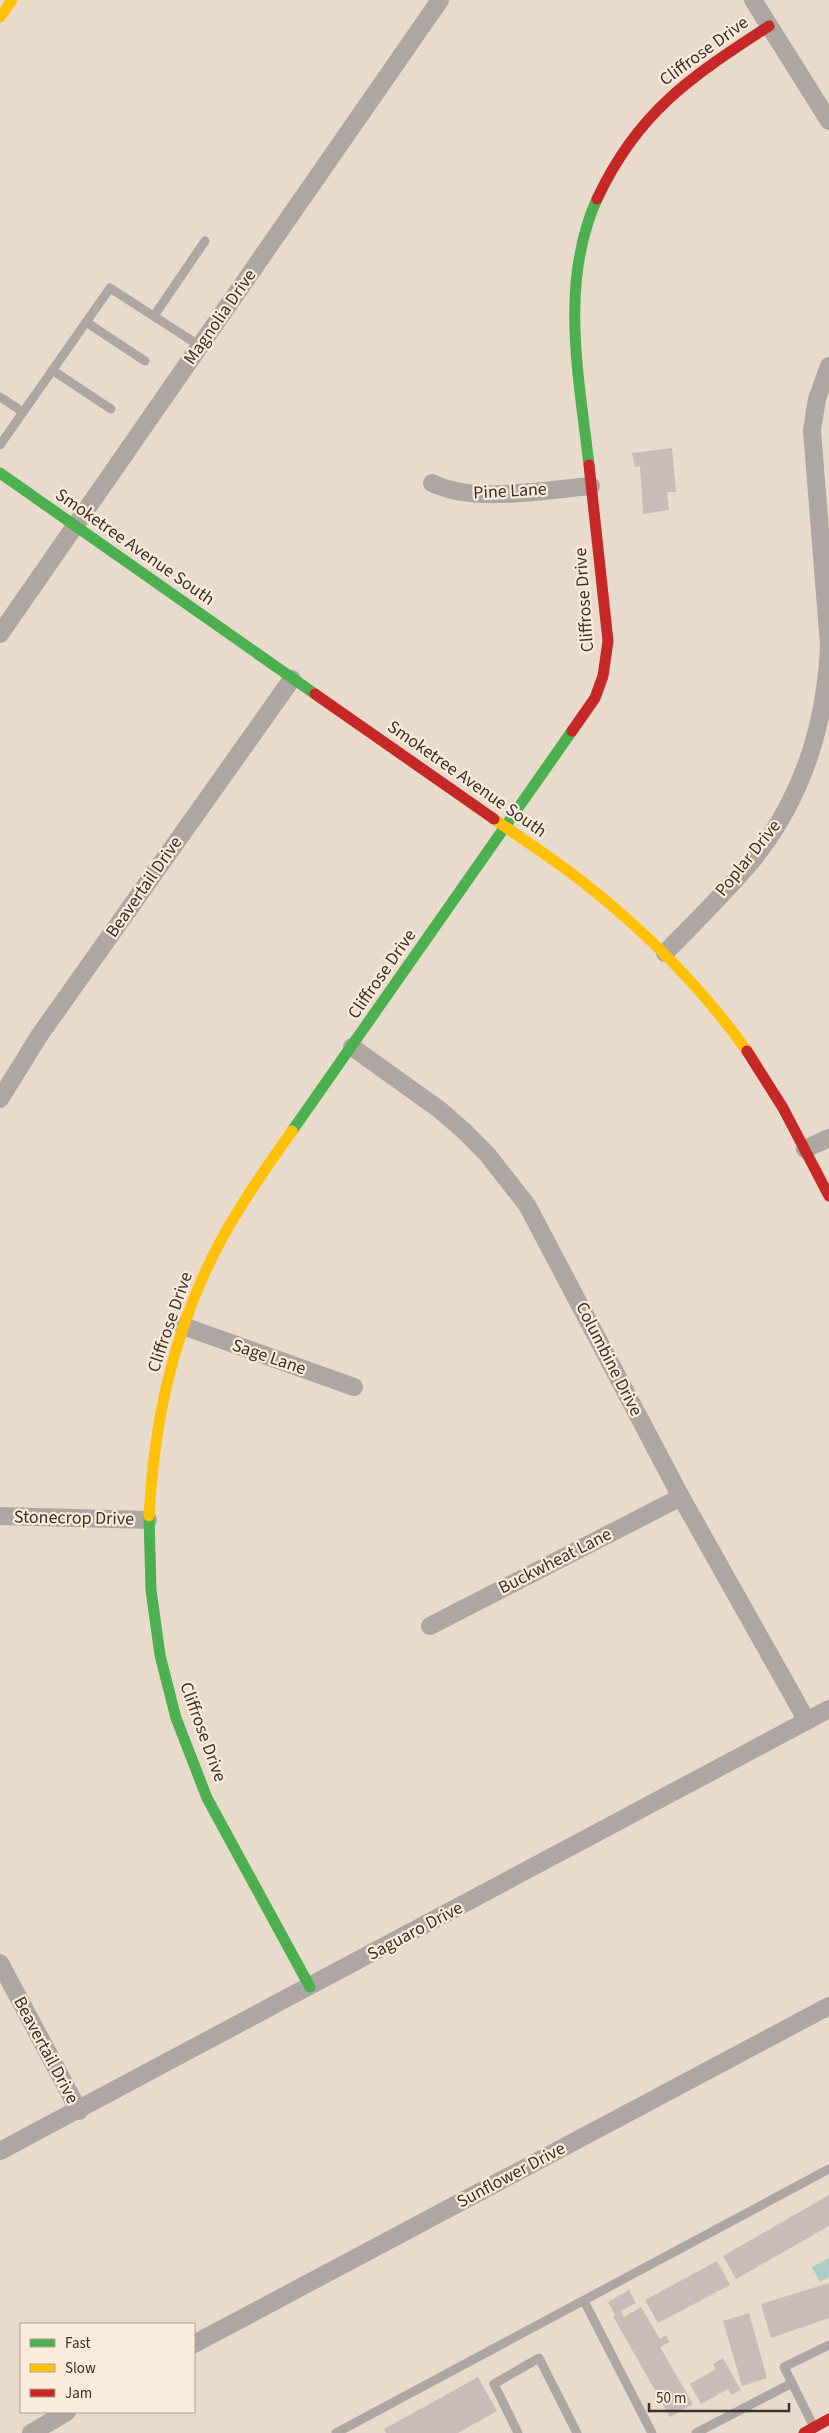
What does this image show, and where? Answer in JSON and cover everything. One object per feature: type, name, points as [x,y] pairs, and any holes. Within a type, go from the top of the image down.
[{"type":"street","points":[[0,17],[12,0]]},
{"type":"street","name":"Magnolia Drive","points":[[0,634],[440,0]]},
{"type":"street","points":[[753,0],[829,121]]},
{"type":"street","name":"Cliffrose Drive","points":[[310,1987],[200,1782],[181,1733],[166,1682],[155,1631],[149,1579],[148,1520],[151,1473],[158,1421],[170,1370],[184,1326],[206,1271],[230,1224],[258,1180],[589,709],[603,676],[607,653],[607,629],[574,316],[578,265],[591,216],[600,191],[626,147],[658,107],[697,74],[770,26]]},
{"type":"street","name":"Poplar Drive","points":[[665,953],[731,883],[769,838],[797,787],[817,732],[828,674],[829,645],[812,430],[818,399],[829,366]]},
{"type":"street","name":"Smoketree Avenue South","points":[[0,473],[578,878],[627,917],[665,953],[715,1007],[752,1057],[785,1111],[829,1196]]},
{"type":"street","name":"Pine Lane","points":[[432,483],[453,492],[476,495],[591,486]]},
{"type":"street","name":"Beavertail Drive","points":[[0,1099],[39,1036],[292,679]]},
{"type":"street","name":"Columbine Drive","points":[[352,1047],[446,1115],[487,1154],[508,1178],[544,1233],[680,1497],[807,1721]]},
{"type":"street","points":[[805,1150],[829,1138]]},
{"type":"street","name":"Sage Lane","points":[[184,1326],[354,1387]]},
{"type":"street","name":"Buckwheat Lane","points":[[430,1626],[680,1497]]},
{"type":"street","name":"Stonecrop Drive","points":[[0,1516],[148,1520]]},
{"type":"street","name":"Saguaro Drive","points":[[0,2151],[829,1709]]},
{"type":"street","name":"Beavertail Drive","points":[[0,1963],[79,2110]]},
{"type":"street","name":"Sunflower Drive","points":[[195,2343],[829,2006]]},
{"type":"street","points":[[31,2433],[65,2413]]},
{"type":"street","points":[[809,2430],[829,2420]]},
{"type":"lane","points":[[154,316],[205,241]]},
{"type":"lane","points":[[0,445],[110,288],[200,346]]},
{"type":"lane","points":[[86,322],[145,361]]},
{"type":"lane","points":[[52,370],[110,408]]},
{"type":"lane","points":[[0,397],[23,412]]},
{"type":"lane","points":[[336,2433],[829,2169]]},
{"type":"lane","points":[[584,2301],[652,2433]]},
{"type":"lane","points":[[809,2430],[792,2383],[784,2367],[829,2345]]},
{"type":"lane","points":[[518,2433],[494,2384],[539,2358],[577,2433]]},
{"type":"lane","points":[[696,2433],[792,2383]]},
{"type":"water","points":[[829,2258],[829,2277],[820,2282],[812,2267]]},
{"type":"building","points":[[672,448],[676,492],[667,492],[669,510],[643,514],[640,466],[635,467],[632,453]]},
{"type":"building","points":[[829,2195],[829,2226],[736,2279],[723,2256]]},
{"type":"building","points":[[717,2261],[730,2285],[658,2323],[645,2300]]},
{"type":"building","points":[[829,2283],[829,2318],[771,2338],[761,2304]]},
{"type":"building","points":[[629,2290],[636,2303],[621,2311],[624,2317],[641,2307],[660,2339],[666,2335],[670,2342],[660,2347],[693,2404],[670,2417],[613,2316],[615,2315],[608,2302]]},
{"type":"building","points":[[749,2313],[767,2378],[742,2386],[723,2321]]},
{"type":"building","points":[[723,2358],[741,2390],[731,2395],[728,2389],[701,2404],[690,2384],[716,2369],[713,2364]]},
{"type":"building","points":[[478,2377],[497,2411],[458,2433],[386,2433],[384,2429]]},
{"type":"traffic: fast","points":[[589,465],[577,364],[575,297],[578,264],[585,231],[597,199]]},
{"type":"traffic: fast","points":[[0,473],[315,694]]},
{"type":"traffic: fast","points":[[292,1131],[572,731]]},
{"type":"traffic: fast","points":[[149,1516],[151,1590],[160,1655],[176,1718],[207,1798],[310,1987]]},
{"type":"traffic: slow","points":[[0,17],[12,0]]},
{"type":"traffic: slow","points":[[494,819],[579,879],[625,917],[690,980],[747,1051]]},
{"type":"traffic: slow","points":[[149,1516],[159,1421],[173,1360],[193,1300],[215,1251],[235,1216],[292,1131]]},
{"type":"traffic: jam","points":[[597,199],[613,168],[630,142],[649,119],[691,80],[769,26]]},
{"type":"traffic: jam","points":[[572,731],[595,698],[603,676],[608,641],[589,465]]},
{"type":"traffic: jam","points":[[315,694],[494,819]]},
{"type":"traffic: jam","points":[[747,1051],[783,1108],[829,1196]]},
{"type":"traffic: jam","points":[[804,2433],[829,2419]]}]
